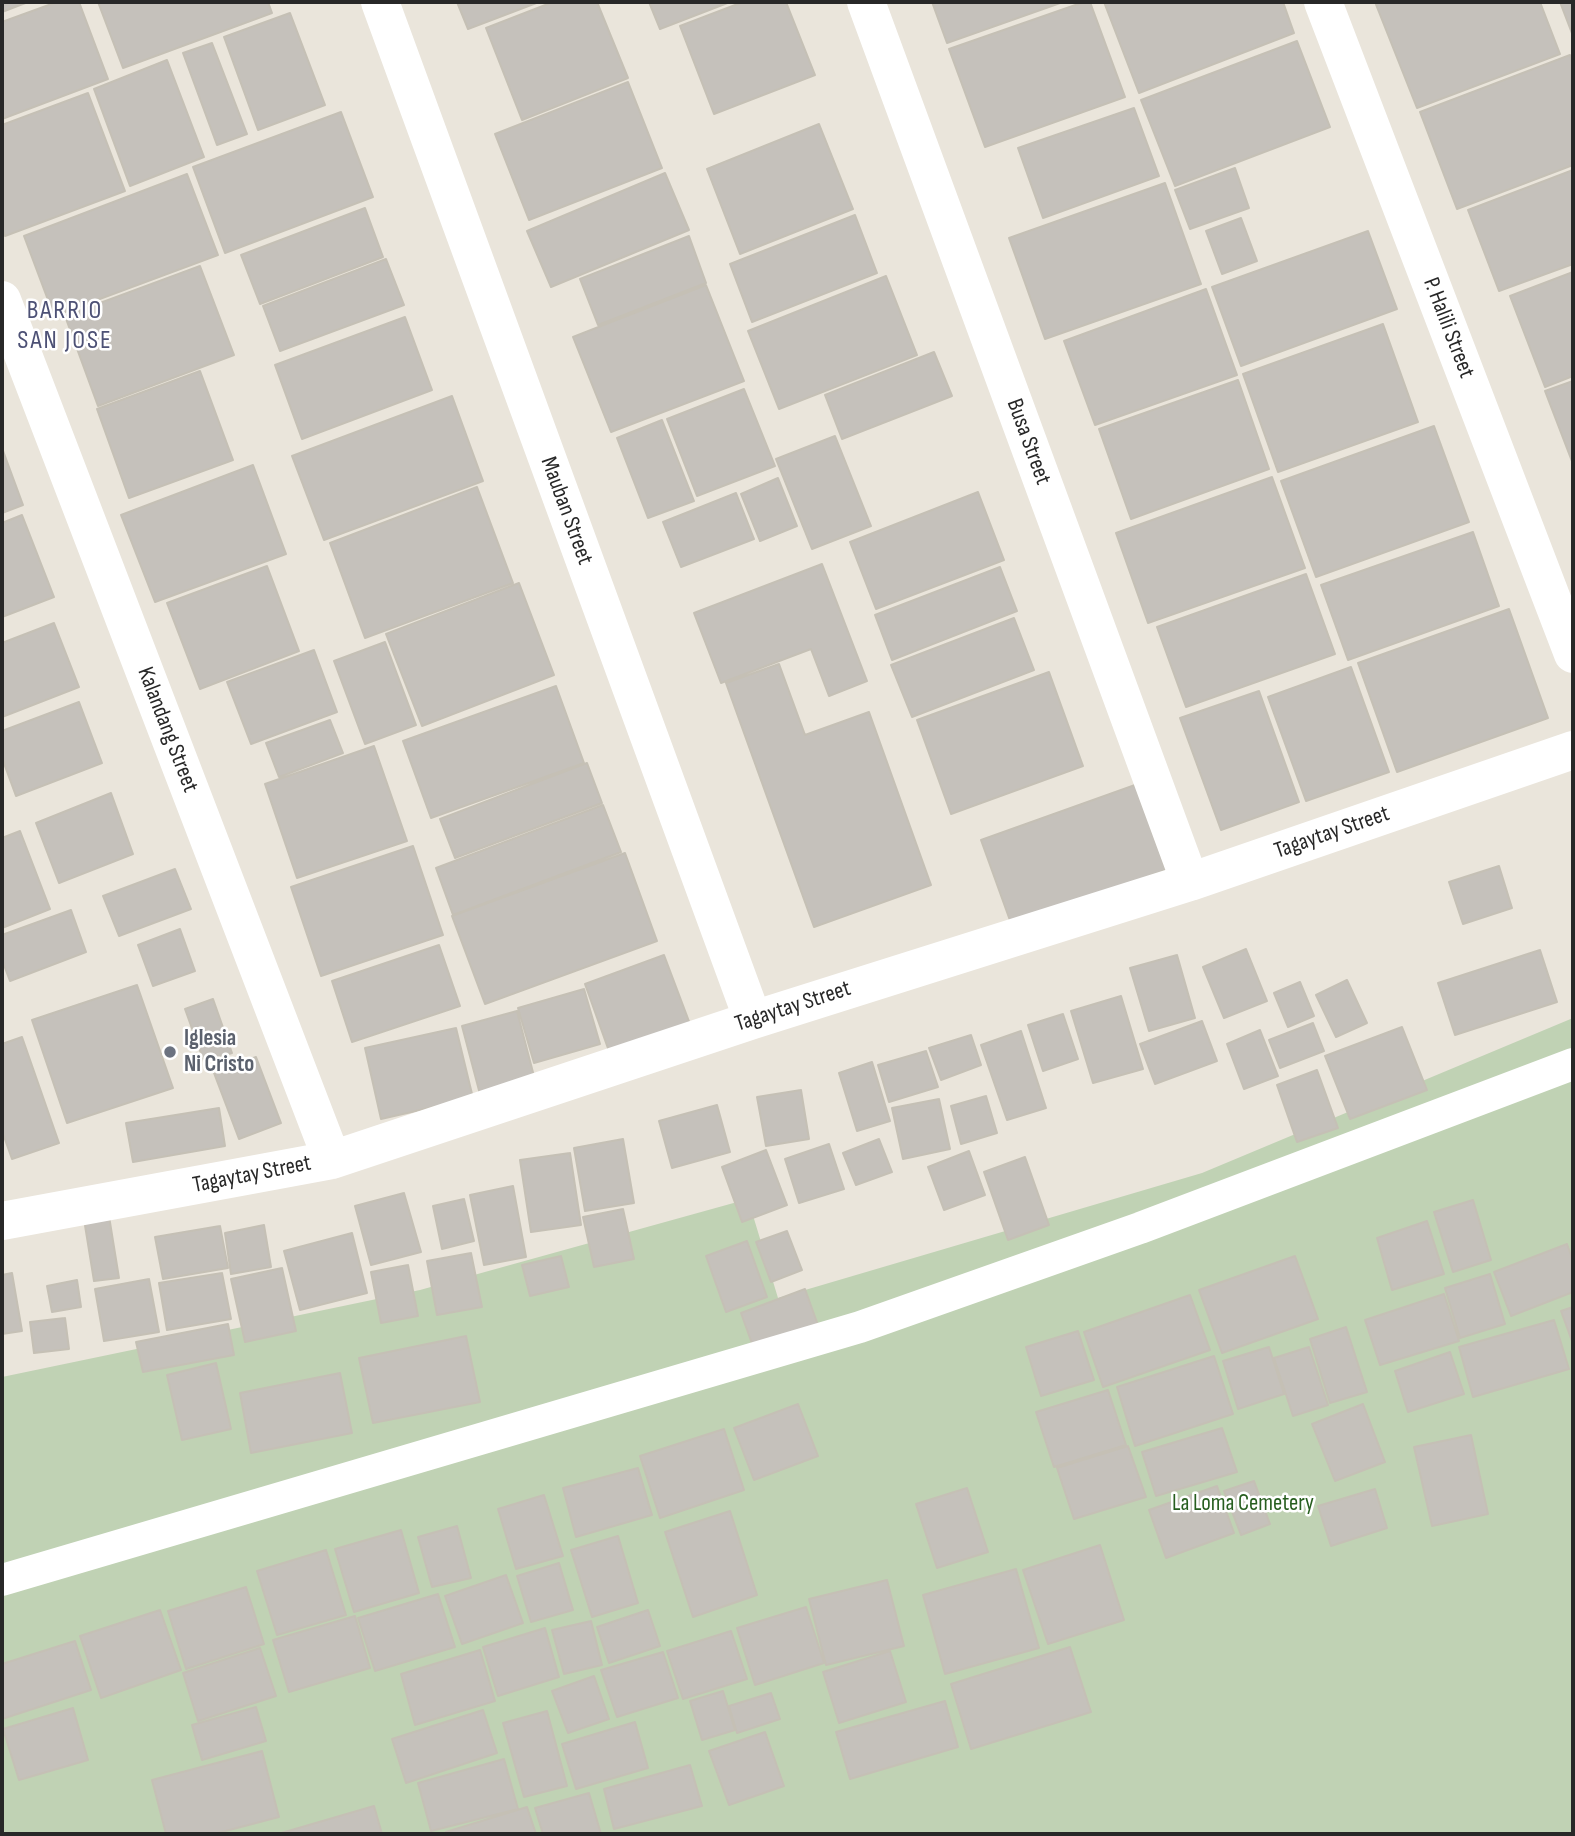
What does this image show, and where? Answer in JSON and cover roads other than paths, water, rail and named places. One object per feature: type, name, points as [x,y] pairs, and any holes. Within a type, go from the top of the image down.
[{"type":"street","name":"Mauban Street","points":[[380,2],[753,1020]]},
{"type":"street","name":"Busa Street","points":[[866,2],[1190,882]]},
{"type":"street","name":"P. Halili Street","points":[[1323,2],[1573,654]]},
{"type":"street","name":"Kalandang Street","points":[[2,300],[332,1160]]},
{"type":"street","name":"Tagaytay Street","points":[[2,1221],[332,1160],[753,1020],[1190,882],[1573,750]]},
{"type":"lane","points":[[2,1580],[860,1327],[1140,1228],[1573,1064]]},
{"type":"place","name":"Iglesia Ni Cristo","points":[[170,1052]]},
{"type":"district","name":"BARRIO SAN JOSE","points":[[65,326]]},
{"type":"park label","name":"La Loma Cemetery","points":[[1243,1504]]}]
